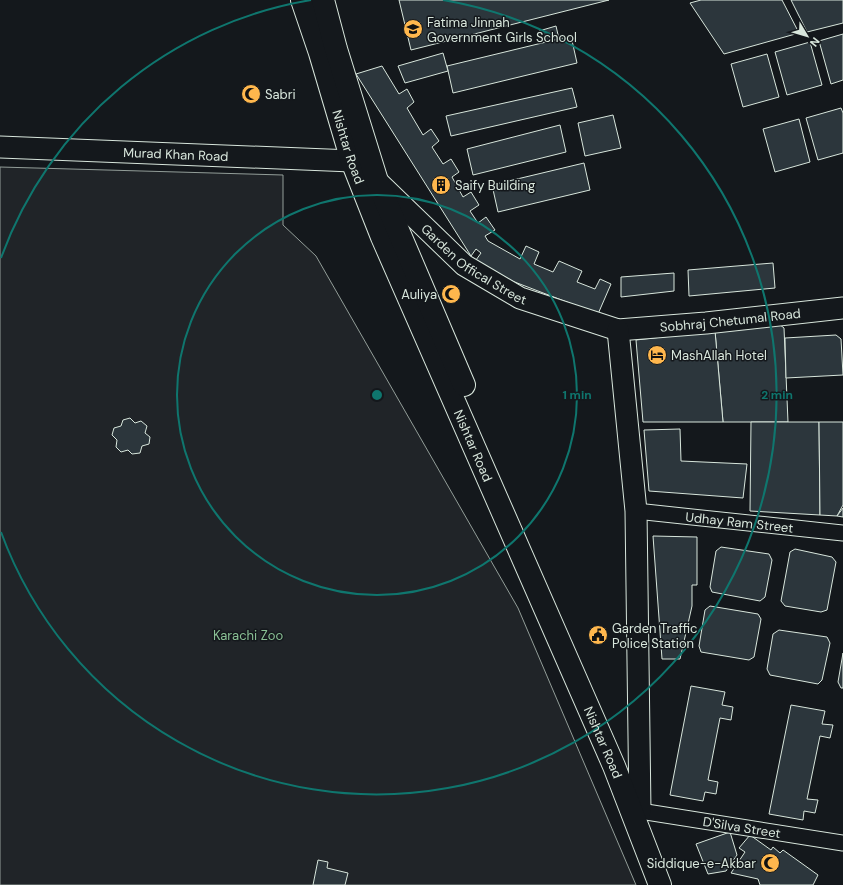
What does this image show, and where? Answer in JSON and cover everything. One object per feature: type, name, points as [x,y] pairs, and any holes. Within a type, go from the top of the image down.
[{"type":"main road","name":"Nishtar Road","points":[[302,0],[320,53],[352,160],[382,237],[614,766],[660,885]]},
{"type":"main road","name":"Nishtar Road","points":[[323,0],[336,49],[377,181],[609,729],[640,811],[671,885]]},
{"type":"main road","name":"Murad Khan Road","points":[[0,147],[352,160]]},
{"type":"main road","name":"Garden Offical Street","points":[[352,160],[377,181],[464,265],[520,298],[618,330]]},
{"type":"main road","name":"Sobhraj Chetumal Road","points":[[618,330],[706,323],[843,308]]},
{"type":"main road","points":[[618,330],[636,511],[640,811]]},
{"type":"street","name":"Udhay Ram Street","points":[[636,511],[843,533]]},
{"type":"street","name":"D'Silva Street","points":[[640,811],[843,843]]},
{"type":"green space","name":"Karachi Zoo","points":[[0,167],[283,175],[283,225],[316,256],[518,608],[636,885],[0,885]]},
{"type":"building","points":[[399,0],[609,0],[411,50]]},
{"type":"building","points":[[701,0],[782,0],[799,33],[724,54],[690,3]]},
{"type":"building","points":[[791,0],[843,0],[843,23],[807,32]]},
{"type":"building","points":[[556,26],[559,39],[543,43],[539,31]]},
{"type":"building","points":[[843,34],[843,80],[831,84],[819,41]]},
{"type":"building","points":[[571,36],[577,63],[453,93],[447,66]]},
{"type":"building","points":[[810,42],[822,85],[787,95],[775,52]]},
{"type":"building","points":[[443,53],[448,71],[405,83],[398,66]]},
{"type":"building","points":[[767,54],[779,97],[743,107],[731,64]]},
{"type":"building","name":"Saify Building","points":[[382,66],[399,94],[407,89],[414,102],[407,108],[423,135],[431,129],[439,141],[432,147],[443,164],[451,159],[459,172],[452,177],[463,197],[471,192],[479,205],[470,211],[478,223],[486,217],[495,230],[485,236],[488,241],[520,259],[526,246],[539,252],[534,264],[553,272],[559,261],[582,271],[577,282],[595,289],[600,279],[611,284],[598,314],[512,281],[476,260],[481,253],[476,249],[471,256],[356,74]]},
{"type":"building","points":[[572,88],[577,107],[451,136],[446,116]]},
{"type":"building","points":[[841,108],[843,113],[843,153],[818,160],[806,118]]},
{"type":"building","points":[[613,115],[621,148],[585,156],[578,123]]},
{"type":"building","points":[[799,119],[810,162],[775,172],[763,129]]},
{"type":"building","points":[[560,125],[566,152],[473,175],[467,149]]},
{"type":"building","points":[[584,163],[590,190],[498,212],[492,185]]},
{"type":"building","points":[[773,263],[775,288],[689,296],[688,270]]},
{"type":"building","points":[[674,273],[674,291],[621,297],[621,277]]},
{"type":"building","points":[[779,324],[784,328],[788,422],[723,422],[715,331]]},
{"type":"building","points":[[715,331],[723,422],[643,422],[636,340]]},
{"type":"building","points":[[836,335],[841,339],[843,375],[786,378],[785,338]]},
{"type":"building","points":[[130,418],[135,423],[141,421],[147,426],[145,433],[150,437],[149,444],[142,446],[140,453],[132,454],[128,450],[121,452],[116,447],[117,440],[112,435],[114,428],[121,426],[123,420]]},
{"type":"building","points":[[751,422],[819,422],[820,515],[750,511]]},
{"type":"building","points":[[819,422],[843,422],[843,505],[837,516],[820,515]]},
{"type":"building","points":[[680,429],[681,461],[747,464],[743,498],[649,491],[644,430]]},
{"type":"building","points":[[843,508],[843,517],[837,516]]},
{"type":"building","points":[[653,536],[697,537],[697,585],[692,585],[692,606],[680,659],[662,659]]},
{"type":"building","points":[[721,547],[769,554],[772,560],[765,597],[760,601],[712,592],[710,587],[716,551]]},
{"type":"building","points":[[795,549],[832,557],[836,562],[827,610],[821,612],[785,606],[781,601],[790,552]]},
{"type":"building","points":[[710,606],[758,614],[761,619],[754,657],[749,660],[701,652],[699,646],[705,610]]},
{"type":"building","points":[[779,630],[827,637],[830,643],[822,680],[818,684],[770,675],[767,669],[773,634]]},
{"type":"building","points":[[843,653],[843,688],[841,688],[838,682]]},
{"type":"building","points":[[691,686],[725,692],[722,705],[733,707],[731,720],[720,718],[708,780],[718,782],[716,794],[705,792],[703,801],[670,795]]},
{"type":"building","points":[[791,705],[825,711],[822,724],[833,725],[830,738],[820,736],[807,799],[818,800],[815,813],[804,811],[803,820],[769,814]]},
{"type":"building","points":[[730,832],[737,855],[726,871],[708,874],[696,844]]},
{"type":"building","name":"Siddique-e-Akbar","points":[[750,835],[771,850],[773,847],[780,853],[783,850],[818,875],[813,885],[760,885],[758,879],[731,873],[745,852],[739,848]]},
{"type":"building","points":[[318,860],[328,862],[327,868],[348,873],[345,885],[313,885]]},
{"type":"place","name":"Fatima Jinnah Government Girls School","points":[[413,29]]},
{"type":"place","name":"Sabri","points":[[251,94]]},
{"type":"place","name":"Saify Building","points":[[441,185]]},
{"type":"place","name":"Auliya","points":[[451,294]]},
{"type":"place","name":"MashAllah Hotel","points":[[657,355]]},
{"type":"place","name":"Garden Traffic Police Station","points":[[598,635]]},
{"type":"place","name":"Siddique-e-Akbar","points":[[770,863]]}]
